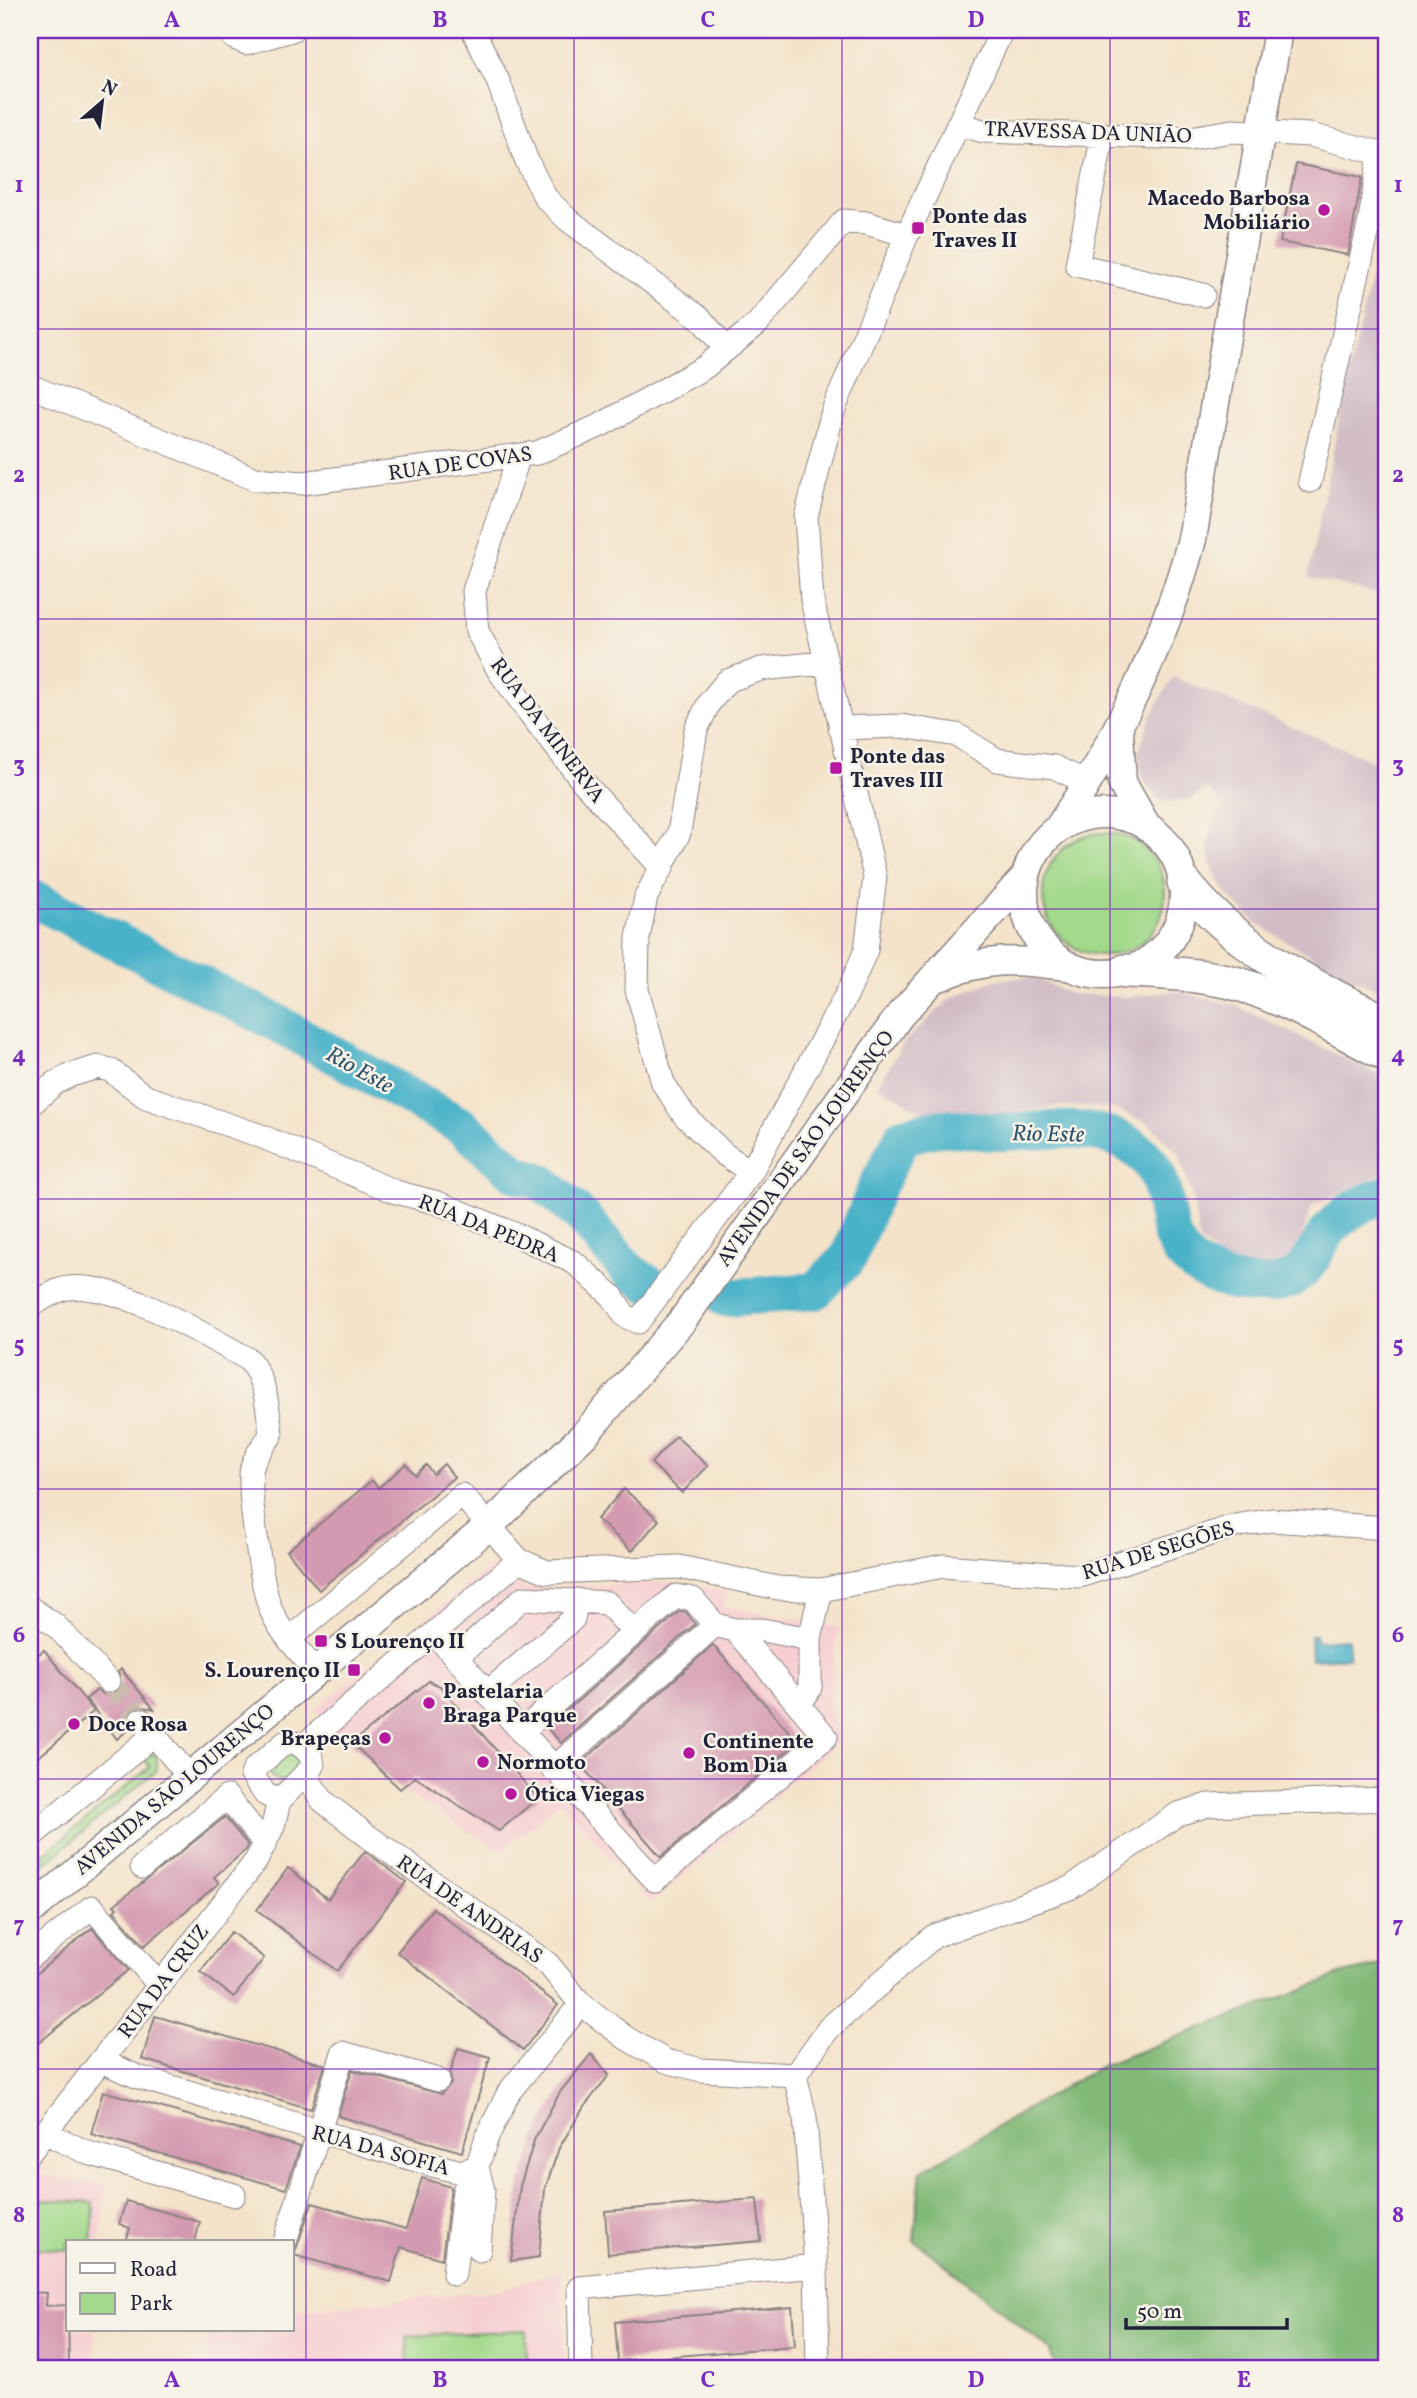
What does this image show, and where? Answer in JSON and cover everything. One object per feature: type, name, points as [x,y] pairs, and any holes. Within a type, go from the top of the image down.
[{"type":"highway","points":[[1184,882],[1225,928],[1249,947],[1387,1023]]},
{"type":"highway","points":[[1125,971],[1192,974],[1235,983],[1278,1000],[1387,1055]]},
{"type":"main road","name":"AVENIDA DE SÃO LOURENÇO","points":[[682,1321],[762,1205],[900,1015],[1026,876],[1042,844],[1058,829],[1088,783],[1121,718],[1183,576],[1278,30]]},
{"type":"main road","name":"AVENIDA DE SÃO LOURENÇO","points":[[1121,718],[1118,744],[1122,783],[1147,828]]},
{"type":"main road","name":"AVENIDA DE SÃO LOURENÇO","points":[[933,979],[961,967],[1009,959],[1067,965],[1091,974],[1125,971],[1140,967],[1161,952],[1176,931],[1184,907],[1184,882],[1176,858],[1161,838],[1124,816],[1105,814],[1087,816],[1058,829]]},
{"type":"main road","name":"AVENIDA DE SÃO LOURENÇO","points":[[1026,876],[1026,912],[1032,930],[1046,950],[1067,965]]},
{"type":"main road","name":"AVENIDA SÃO LOURENÇO","points":[[30,1911],[490,1525],[584,1436],[682,1321]]},
{"type":"street","points":[[234,38],[246,43],[292,30]]},
{"type":"street","points":[[473,30],[498,81],[526,159],[545,197],[567,219],[701,319],[726,349]]},
{"type":"street","points":[[751,1172],[850,988],[866,950],[875,877],[812,600],[806,517],[833,411],[907,235],[1002,30]]},
{"type":"street","name":"TRAVESSA DA UNIÃO","points":[[958,124],[983,131],[1190,138],[1232,131],[1310,135],[1380,153],[1370,221],[1310,481]]},
{"type":"street","points":[[1103,134],[1077,265],[1203,295]]},
{"type":"street","name":"RUA DE COVAS","points":[[30,386],[255,479],[303,483],[537,453],[601,425],[705,367],[757,324],[844,222],[866,223],[907,235]]},
{"type":"street","name":"RUA DA MINERVA","points":[[519,456],[474,591],[477,631],[499,671],[584,783],[662,867]]},
{"type":"street","points":[[762,1205],[751,1172],[724,1154],[684,1115],[663,1083],[638,990],[638,938],[646,897],[679,833],[696,730],[709,703],[727,681],[761,669],[825,663]]},
{"type":"street","points":[[840,728],[901,726],[957,735],[998,760],[1054,767],[1088,783]]},
{"type":"street","name":"RUA DA PEDRA","points":[[30,1105],[55,1083],[78,1072],[98,1067],[120,1076],[145,1097],[258,1135],[396,1192],[438,1203],[519,1236],[575,1263],[612,1296],[625,1316],[638,1322],[665,1290],[751,1172]]},
{"type":"street","points":[[30,1306],[65,1288],[88,1287],[117,1294],[248,1359],[257,1370],[263,1385],[271,1434],[255,1457],[251,1503],[271,1609],[289,1639],[316,1671]]},
{"type":"street","points":[[289,1639],[462,1494],[519,1560],[302,1747]]},
{"type":"street","name":"RUA DE SEGÕES","points":[[519,1560],[547,1572],[678,1567],[778,1588],[821,1590],[943,1566],[1079,1576],[1235,1526],[1272,1520],[1387,1528]]},
{"type":"street","points":[[800,1705],[810,1688],[810,1639],[821,1590]]},
{"type":"street","points":[[435,1634],[553,1769],[655,1880],[826,1737],[800,1705],[725,1627],[693,1599],[676,1596],[521,1732]]},
{"type":"street","points":[[456,1658],[523,1598],[607,1603],[633,1631]]},
{"type":"street","points":[[487,1693],[573,1619],[577,1600]]},
{"type":"street","points":[[30,1608],[55,1625],[108,1681]]},
{"type":"street","points":[[553,1769],[725,1627],[762,1630],[810,1639]]},
{"type":"street","points":[[30,1838],[147,1727],[190,1777]]},
{"type":"street","points":[[248,1728],[269,1755]]},
{"type":"street","points":[[286,1742],[296,1742],[302,1747],[313,1760],[311,1771],[279,1801],[265,1794],[252,1774],[255,1768],[286,1742]]},
{"type":"street","name":"RUA DE ANDRIAS","points":[[306,1777],[323,1801],[369,1837],[548,1964],[581,2004],[626,2038],[666,2061],[701,2070],[794,2075]]},
{"type":"street","points":[[142,1867],[227,1797],[265,1844]]},
{"type":"street","points":[[818,2368],[816,2266],[805,2117],[794,2075],[829,2028],[934,1936],[1070,1888],[1178,1814],[1208,1805],[1387,1799]]},
{"type":"street","name":"RUA DA CRUZ","points":[[30,2152],[256,1861],[274,1826],[279,1801]]},
{"type":"street","points":[[30,1957],[92,1907],[160,1986]]},
{"type":"street","name":"RUA DA SOFIA","points":[[101,2061],[138,2077],[320,2133],[461,2172],[477,2167],[509,2092],[581,2004]]},
{"type":"street","points":[[286,2240],[343,2053],[438,2080]]},
{"type":"street","points":[[46,2133],[88,2153],[234,2195]]},
{"type":"street","points":[[477,2167],[483,2190],[479,2250]]},
{"type":"street","points":[[454,2274],[464,2191],[477,2167]]},
{"type":"street","points":[[581,2368],[579,2288],[816,2266]]},
{"type":"shaded area","points":[[1387,207],[1387,596],[1308,577],[1346,385]]},
{"type":"shaded area","points":[[1173,677],[1387,767],[1387,994],[1332,968],[1257,924],[1226,893],[1210,864],[1208,840],[1214,821],[1223,807],[1208,789],[1192,798],[1176,802],[1158,800],[1142,778],[1138,753],[1151,716]]},
{"type":"shaded area","points":[[1032,977],[1071,994],[1128,997],[1174,991],[1233,1004],[1387,1079],[1387,1172],[1312,1206],[1300,1242],[1287,1266],[1258,1272],[1222,1260],[1199,1240],[1192,1194],[1179,1154],[1150,1124],[1111,1108],[1055,1106],[979,1119],[920,1111],[878,1085],[905,1041],[951,998],[995,980]]},
{"type":"shaded area","points":[[492,1565],[525,1588],[671,1582],[727,1591],[724,1607],[838,1627],[829,1706],[841,1739],[650,1904],[560,1801],[501,1851],[400,1789],[315,1710]]},
{"type":"shaded area","points":[[30,2174],[107,2185],[100,2240],[66,2240],[66,2332],[95,2332],[94,2368],[30,2368]]},
{"type":"shaded area","points":[[561,2270],[565,2368],[206,2368],[206,2332],[294,2332],[294,2311],[499,2290]]},
{"type":"green space","points":[[1104,833],[1127,837],[1147,851],[1161,871],[1165,894],[1161,917],[1147,937],[1127,951],[1104,955],[1081,951],[1061,937],[1047,917],[1043,894],[1047,871],[1061,851],[1081,837]]},
{"type":"green space","points":[[292,1750],[306,1762],[285,1784],[272,1777],[268,1770]]},
{"type":"green space","points":[[146,1752],[157,1756],[157,1770],[30,1876],[30,1866],[150,1767],[142,1756]]},
{"type":"green space","points":[[1387,1964],[1387,2368],[1056,2368],[1049,2349],[914,2240],[921,2171],[1101,2066],[1343,1974]]},
{"type":"green space","points":[[30,2199],[94,2203],[92,2240],[66,2240],[66,2250],[30,2248]]},
{"type":"green space","points":[[526,2330],[527,2368],[408,2368],[407,2336]]},
{"type":"water","points":[[1310,1635],[1315,1635],[1316,1641],[1348,1639],[1349,1657],[1311,1659]]},
{"type":"building","name":"Macedo Barbosa Mobiliário","points":[[1296,164],[1362,177],[1348,255],[1280,242]]},
{"type":"building","points":[[676,1436],[708,1466],[682,1493],[651,1463]]},
{"type":"building","points":[[406,1464],[415,1475],[426,1465],[433,1474],[444,1464],[454,1477],[319,1590],[287,1551],[372,1480],[378,1488]]},
{"type":"building","points":[[624,1489],[659,1520],[632,1551],[597,1519]]},
{"type":"building","points":[[680,1611],[686,1612],[695,1624],[561,1743],[547,1728]]},
{"type":"building","name":"Continente Bom Dia","points":[[713,1645],[798,1742],[661,1857],[580,1764]]},
{"type":"building","points":[[44,1650],[94,1711],[30,1764],[30,1661]]},
{"type":"building","points":[[121,1669],[154,1709],[139,1706],[132,1709],[128,1716],[130,1728],[117,1739],[86,1699],[97,1690],[105,1695],[117,1692],[122,1684],[118,1672]]},
{"type":"building","points":[[429,1681],[440,1686],[538,1798],[499,1831],[415,1777],[400,1789],[352,1743]]},
{"type":"building","points":[[225,1817],[248,1845],[246,1850],[214,1877],[219,1883],[144,1946],[114,1911],[117,1908],[114,1905]]},
{"type":"building","points":[[365,1851],[406,1882],[337,1971],[257,1910],[288,1868],[328,1899]]},
{"type":"building","points":[[433,1908],[558,2005],[523,2050],[397,1952]]},
{"type":"building","points":[[92,1928],[128,1970],[30,2050],[30,1979]]},
{"type":"building","points":[[231,1932],[264,1958],[234,1997],[200,1972]]},
{"type":"building","points":[[155,2016],[325,2065],[311,2109],[142,2059]]},
{"type":"building","points":[[458,2048],[490,2057],[462,2152],[338,2116],[352,2070],[441,2094],[451,2084],[450,2074]]},
{"type":"building","points":[[591,2054],[609,2075],[584,2107],[559,2148],[545,2189],[539,2257],[511,2261],[520,2186],[535,2138],[560,2092]]},
{"type":"building","points":[[103,2091],[300,2147],[286,2189],[91,2134]]},
{"type":"building","points":[[422,2178],[451,2187],[442,2259],[401,2247],[391,2282],[294,2255],[312,2203],[406,2229]]},
{"type":"building","points":[[757,2199],[761,2241],[608,2254],[605,2211]]},
{"type":"building","points":[[126,2201],[200,2222],[196,2240],[127,2240],[130,2228],[119,2224]]},
{"type":"building","points":[[30,2292],[47,2293],[46,2306],[66,2305],[69,2368],[30,2368]]},
{"type":"building","points":[[792,2307],[795,2346],[618,2361],[615,2322]]},
{"type":"waterway","name":"Rio Este","points":[[30,897],[277,1023],[463,1127],[515,1173],[542,1182],[583,1218],[629,1271],[655,1288]]},
{"type":"waterway","name":"Rio Este","points":[[725,1298],[815,1291],[848,1258],[877,1186],[903,1136],[934,1129],[996,1132],[1089,1131],[1122,1141],[1137,1150],[1154,1169],[1172,1236],[1179,1249],[1202,1269],[1216,1276],[1247,1284],[1276,1284],[1296,1276],[1341,1217],[1387,1194]]},
{"type":"tunnel","points":[[108,1681],[141,1720]]},
{"type":"place","name":"Macedo Barbosa Mobiliário","points":[[1324,210]]},
{"type":"place","name":"Ponte das Traves II","points":[[918,228]]},
{"type":"place","name":"Ponte das Traves III","points":[[836,768]]},
{"type":"place","name":"S Lourenço II","points":[[321,1641]]},
{"type":"place","name":"S. Lourenço II","points":[[354,1670]]},
{"type":"place","name":"Pastelaria Braga Parque","points":[[429,1703]]},
{"type":"place","name":"Doce Rosa","points":[[74,1724]]},
{"type":"place","name":"Brapeças","points":[[385,1738]]},
{"type":"place","name":"Continente Bom Dia","points":[[689,1753]]},
{"type":"place","name":"Normoto","points":[[483,1762]]},
{"type":"place","name":"Ótica Viegas","points":[[511,1794]]}]
